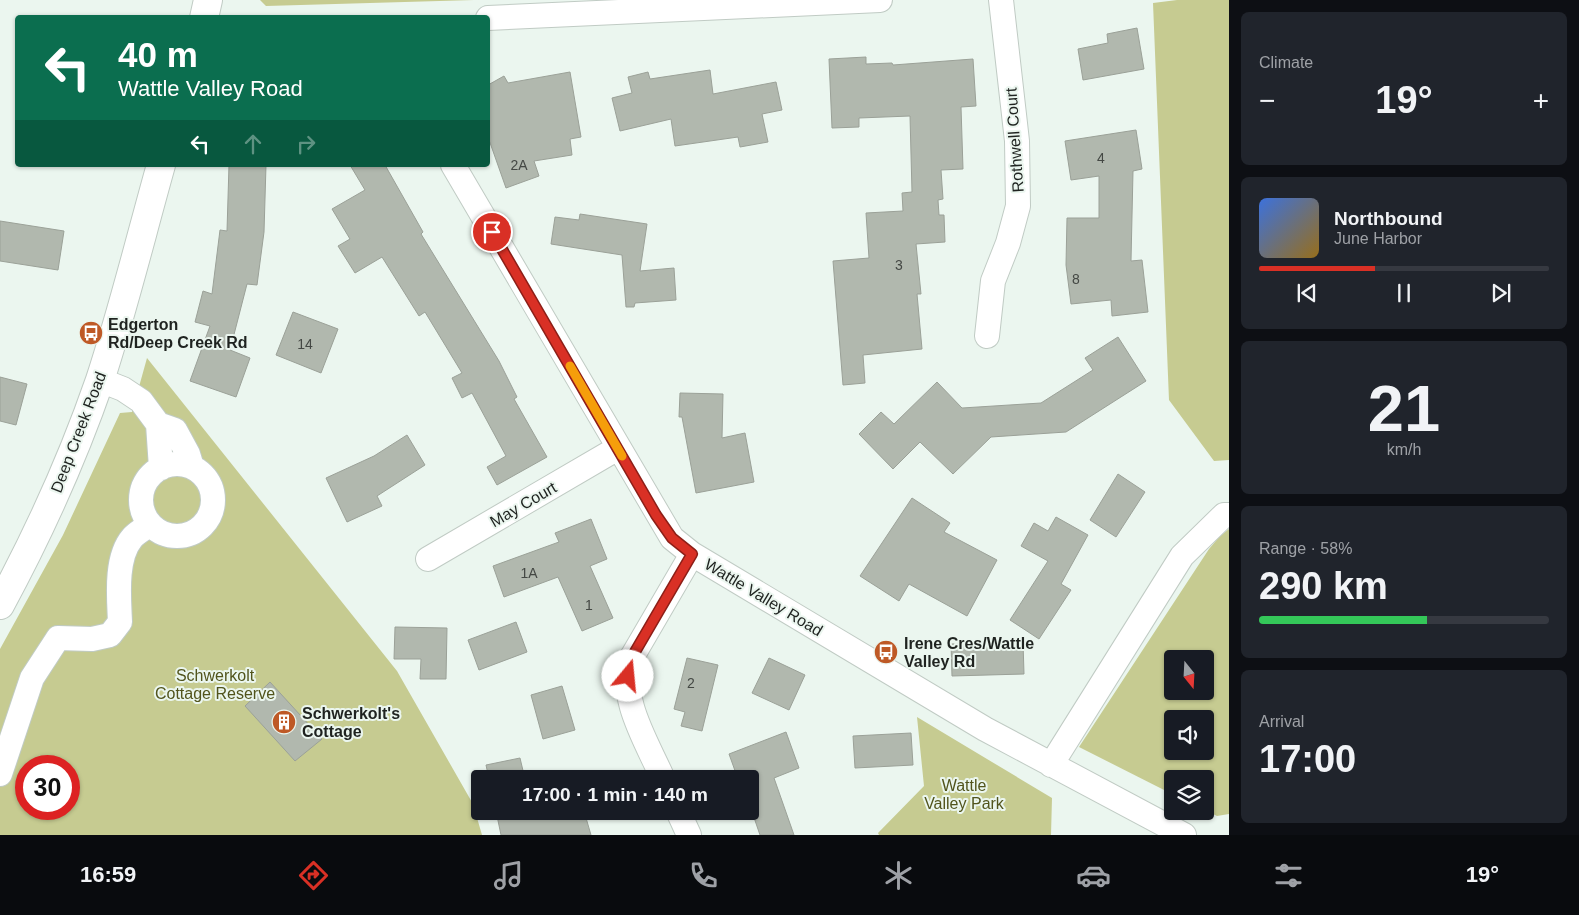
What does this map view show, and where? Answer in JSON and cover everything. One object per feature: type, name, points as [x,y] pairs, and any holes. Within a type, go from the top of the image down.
[{"type":"main road","points":[[204,15],[208,0]]},
{"type":"main road","name":"Deep Creek Road","points":[[0,605],[30,551],[58,488],[100,380],[160,167]]},
{"type":"street","points":[[490,18],[880,0]]},
{"type":"street","name":"Rothwell Court","points":[[987,336],[993,281],[1008,243],[1018,206],[1017,141],[1001,0]]},
{"type":"street","name":"Wattle Valley Road","points":[[454,167],[672,538],[692,554],[985,729],[1184,835]]},
{"type":"street","points":[[100,380],[123,388],[141,401],[158,424],[161,468]]},
{"type":"street","points":[[158,424],[175,430],[188,454],[192,468]]},
{"type":"street","name":"May Court","points":[[428,559],[618,448]]},
{"type":"street","points":[[173,464],[192,468],[206,479],[212,491],[213,504],[206,522],[197,530],[181,536],[164,534],[150,524],[144,514],[142,494],[150,476],[161,468],[173,464]]},
{"type":"street","points":[[1051,765],[1182,556],[1224,515],[1229,515]]},
{"type":"street","points":[[0,774],[32,678],[58,638],[92,640],[110,635],[120,622],[118,582],[125,549],[132,538],[150,524]]},
{"type":"street","points":[[660,770],[634,713],[628,686],[629,667],[632,657],[692,554]]},
{"type":"street","points":[[682,820],[689,835]]},
{"type":"green space","points":[[260,0],[474,0],[266,6]]},
{"type":"green space","points":[[1177,0],[1229,0],[1229,460],[1214,461],[1169,400],[1153,3]]},
{"type":"green space","name":"Schwerkolt Cottage Reserve","points":[[147,358],[397,671],[471,800],[471,820],[478,820],[482,835],[0,835],[0,649],[63,535],[120,413],[132,412]]},
{"type":"green space","points":[[1229,529],[1229,814],[1217,816],[1214,814],[1214,770],[1164,770],[1164,790],[1079,747],[1209,549]]},
{"type":"green space","name":"Wattle Valley Park","points":[[917,717],[1052,798],[1051,835],[879,835],[878,833],[924,786]]},
{"type":"building","points":[[1137,28],[1144,69],[1083,80],[1078,49],[1108,43],[1107,34]]},
{"type":"building","points":[[866,57],[866,64],[892,63],[893,65],[973,59],[976,106],[961,107],[963,169],[941,170],[943,199],[938,200],[939,215],[944,215],[945,242],[916,244],[921,294],[917,294],[922,349],[863,355],[865,383],[843,385],[833,261],[869,258],[866,213],[903,211],[902,193],[912,192],[910,116],[859,118],[859,127],[832,128],[829,59]]},
{"type":"building","points":[[710,70],[713,94],[776,82],[782,110],[762,114],[768,142],[740,147],[738,137],[675,146],[671,119],[620,131],[612,98],[632,93],[628,77],[648,72],[650,79]]},
{"type":"building","points":[[570,72],[581,137],[570,139],[572,155],[534,161],[539,176],[506,188],[490,143],[490,84],[504,76],[508,83]]},
{"type":"building","points":[[1136,130],[1142,169],[1133,171],[1131,261],[1142,260],[1148,312],[1112,316],[1111,300],[1071,304],[1066,265],[1067,218],[1099,218],[1099,176],[1071,180],[1065,141]]},
{"type":"building","points":[[229,167],[266,167],[264,232],[257,285],[247,284],[230,350],[250,358],[236,397],[190,381],[210,326],[195,322],[203,291],[212,294],[220,230],[227,231]]},
{"type":"building","points":[[351,167],[386,167],[423,232],[421,234],[499,361],[517,397],[514,399],[547,457],[497,485],[487,467],[506,456],[472,393],[462,398],[452,378],[462,373],[425,312],[419,316],[382,257],[355,273],[338,246],[350,239],[332,209],[365,190]]},
{"type":"building","points":[[580,214],[647,224],[640,271],[674,268],[676,300],[635,303],[634,307],[626,307],[622,255],[551,244],[555,217],[579,220]]},
{"type":"building","points":[[0,221],[64,231],[58,270],[0,261]]},
{"type":"building","points":[[293,312],[338,329],[321,373],[276,355]]},
{"type":"building","points":[[1118,337],[1146,381],[1066,432],[991,437],[953,474],[920,442],[893,469],[859,434],[881,412],[894,424],[937,382],[962,408],[1041,403],[1093,370],[1085,358]]},
{"type":"building","points":[[0,377],[27,384],[16,425],[0,421]]},
{"type":"building","points":[[680,393],[723,394],[722,438],[745,433],[754,482],[696,493],[682,417],[679,417]]},
{"type":"building","points":[[407,435],[425,465],[377,496],[382,506],[347,522],[326,478],[374,456]]},
{"type":"building","points":[[1118,474],[1145,492],[1116,537],[1090,520]]},
{"type":"building","points":[[912,498],[950,523],[944,532],[997,560],[967,616],[909,584],[899,601],[860,576]]},
{"type":"building","points":[[1056,517],[1088,535],[1061,584],[1071,590],[1039,639],[1010,620],[1048,561],[1021,546],[1034,523],[1048,531]]},
{"type":"building","points":[[591,519],[607,559],[590,566],[613,618],[582,631],[558,577],[504,597],[493,566],[559,542],[555,533]]},
{"type":"building","points":[[516,622],[527,652],[479,670],[468,640]]},
{"type":"building","points":[[395,627],[447,628],[446,679],[420,679],[421,659],[394,659]]},
{"type":"building","points":[[1023,642],[1024,674],[952,676],[951,644]]},
{"type":"building","points":[[687,658],[718,665],[702,731],[681,726],[685,712],[674,709]]},
{"type":"building","points":[[769,658],[805,675],[789,710],[752,693]]},
{"type":"building","name":"Schwerkolt's Cottage","points":[[270,682],[322,739],[295,761],[245,706]]},
{"type":"building","points":[[562,686],[575,730],[543,739],[531,695]]},
{"type":"building","points":[[786,732],[799,768],[774,778],[794,835],[760,835],[755,820],[759,820],[759,770],[735,770],[729,754]]},
{"type":"building","points":[[911,733],[913,765],[855,768],[853,736]]},
{"type":"building","points":[[520,758],[523,770],[487,770],[486,765]]},
{"type":"building","points":[[498,820],[587,820],[591,835],[501,835]]},
{"type":"slow traffic","points":[[570,366],[622,456]]},
{"type":"place","name":"Edgerton Rd/Deep Creek Rd","points":[[91,333]]},
{"type":"place","name":"Irene Cres/Wattle Valley Rd","points":[[886,652]]},
{"type":"place","name":"Schwerkolt's Cottage","points":[[284,722]]},
{"type":"route","points":[[492,232],[656,515],[672,538],[692,554],[632,657],[628,676]]}]
